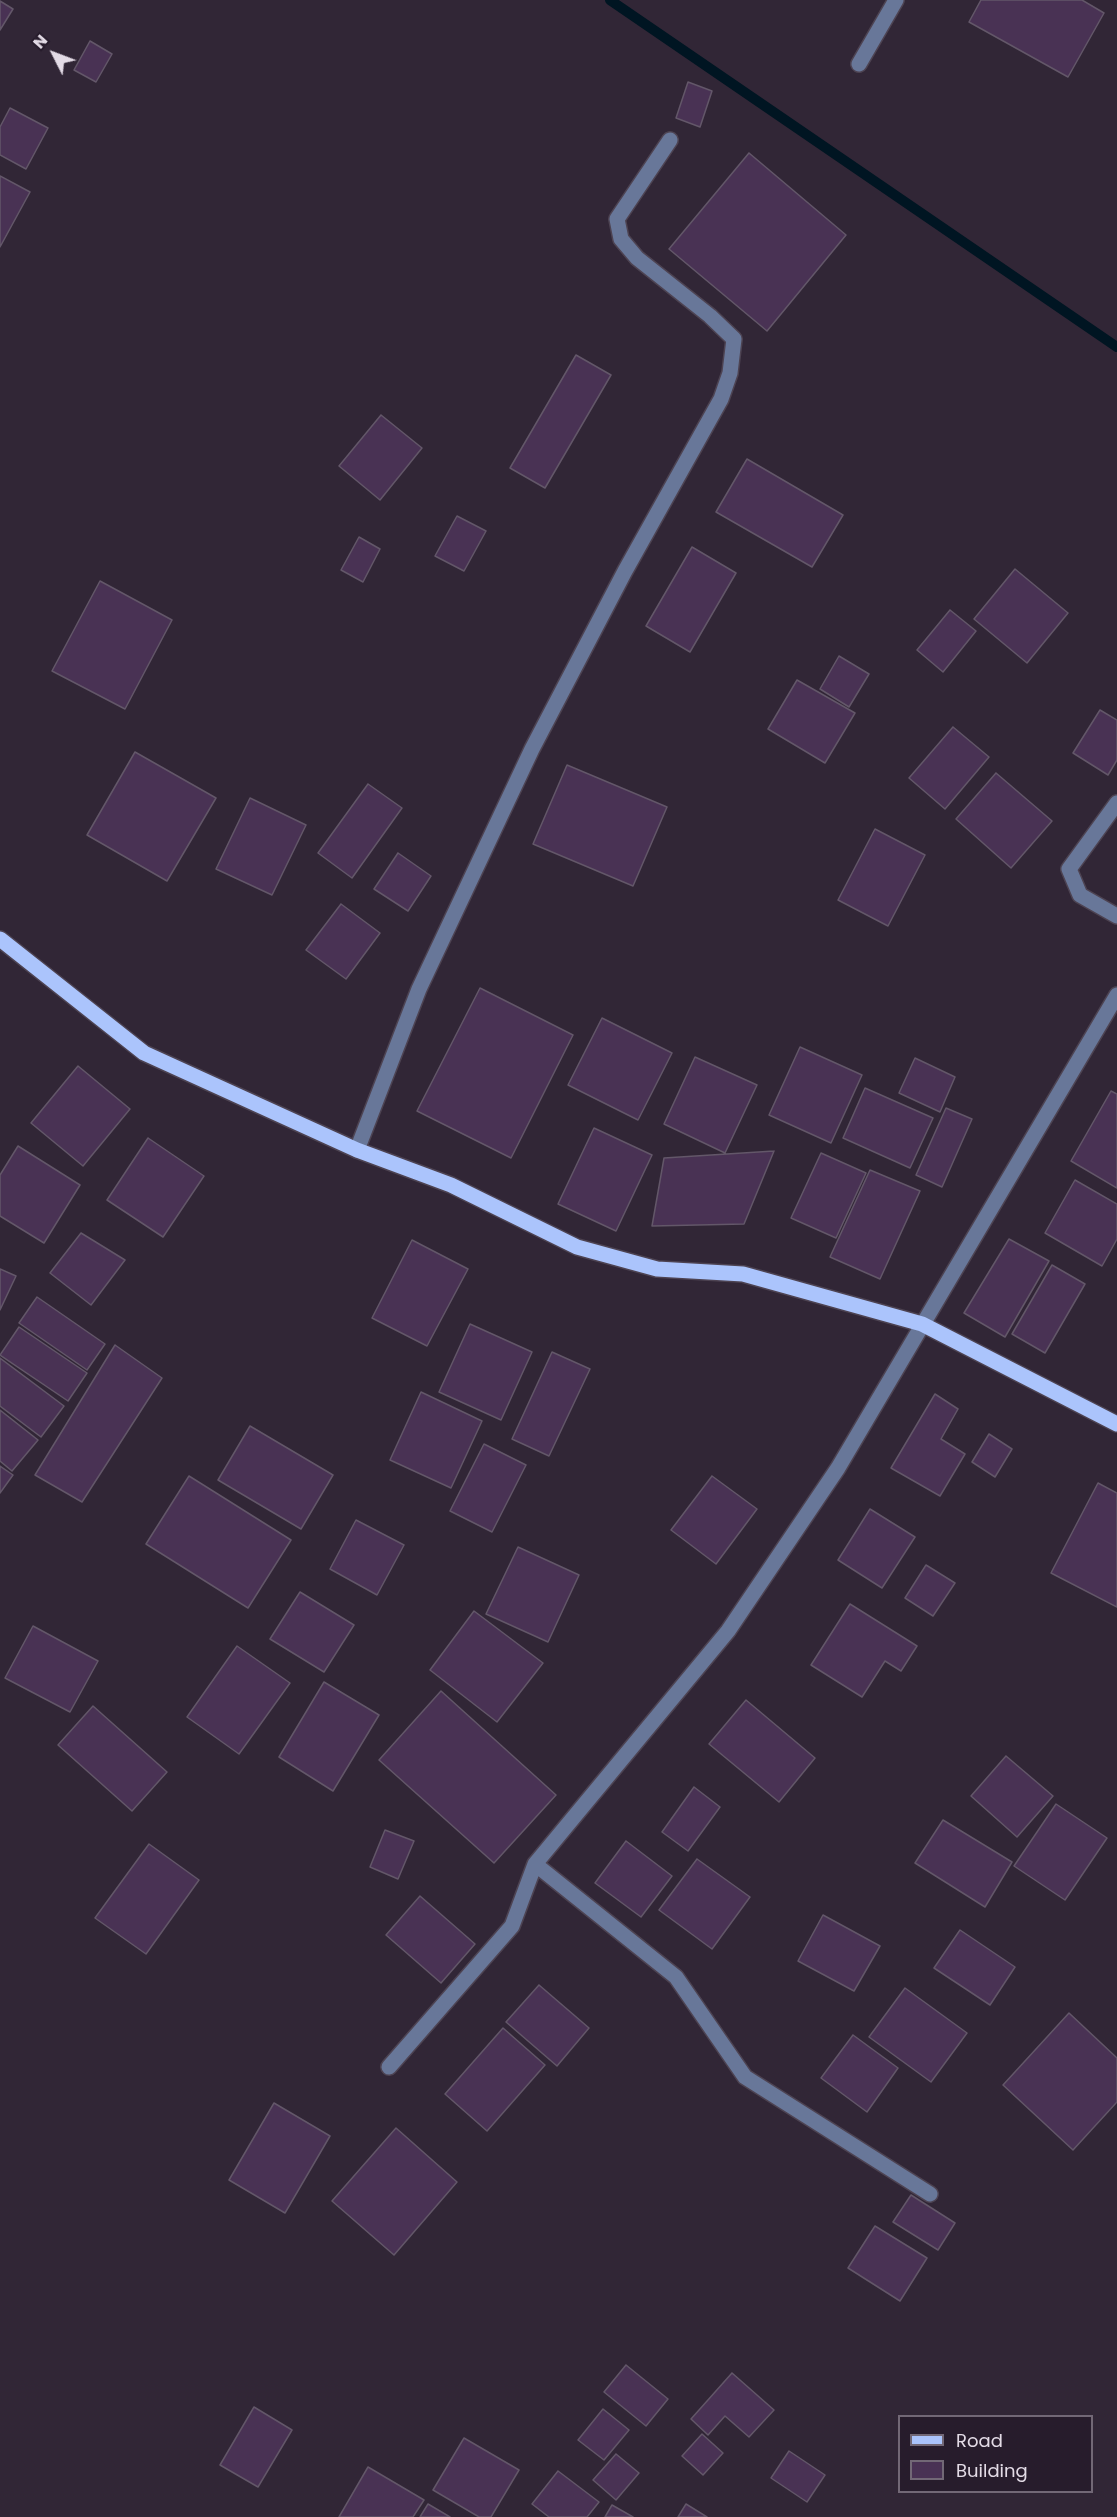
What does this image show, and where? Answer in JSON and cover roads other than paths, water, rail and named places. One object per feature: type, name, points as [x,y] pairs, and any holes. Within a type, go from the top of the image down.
[{"type":"main road","points":[[0,939],[144,1053],[357,1150],[451,1185],[577,1247],[657,1269],[743,1274],[922,1324],[1117,1424]]},
{"type":"street","points":[[859,64],[896,0]]},
{"type":"street","points":[[357,1150],[419,989],[532,749],[625,571],[721,399],[729,373],[734,339],[710,316],[637,258],[621,239],[617,219],[670,140]]},
{"type":"street","points":[[1117,803],[1069,869],[1080,895],[1117,916]]},
{"type":"street","points":[[389,2067],[512,1926],[535,1864],[729,1631],[838,1468],[1117,995]]},
{"type":"street","points":[[535,1864],[676,1977],[745,2078],[930,2194]]},
{"type":"waterway","points":[[610,0],[1117,347]]}]
